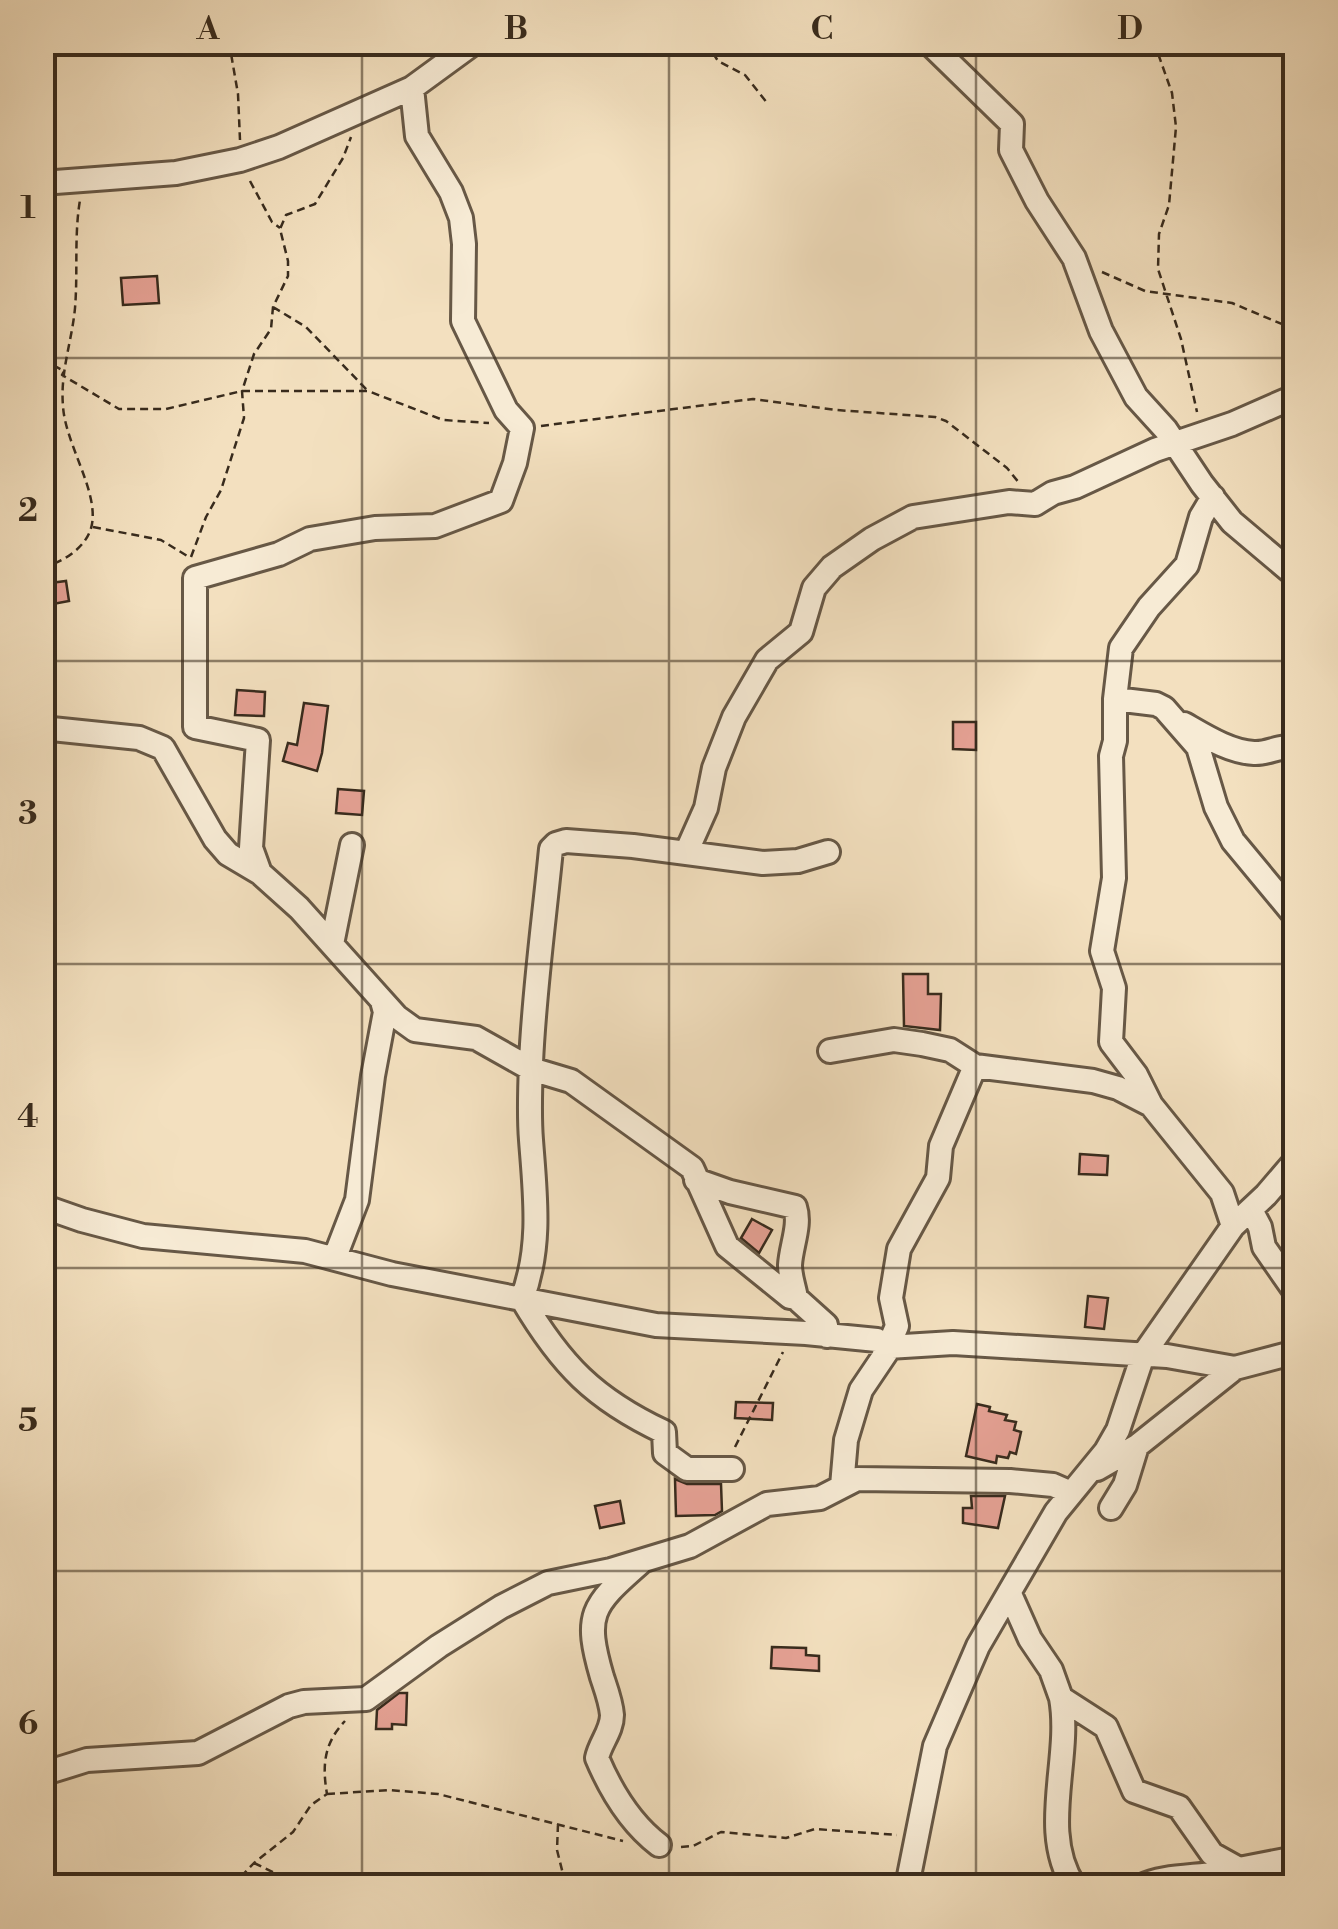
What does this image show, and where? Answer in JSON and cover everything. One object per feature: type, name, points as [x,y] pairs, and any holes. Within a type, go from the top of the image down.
[{"type":"street","points":[[42,183],[176,173],[240,160],[412,88],[474,42]]},
{"type":"street","points":[[928,42],[1012,124],[1011,150],[1037,201],[1074,258],[1122,376],[1136,397],[1247,537],[1296,576]]},
{"type":"street","points":[[260,873],[251,848],[258,740],[195,727],[195,578],[279,554],[310,538],[375,528],[435,526],[501,501],[522,428],[506,410],[463,321],[461,218],[451,192],[417,136],[412,88]]},
{"type":"street","points":[[686,854],[706,808],[714,768],[734,717],[767,660],[800,632],[814,588],[824,574],[872,539],[912,517],[1009,502],[1035,504],[1053,492],[1296,396]]},
{"type":"street","points":[[1213,496],[1201,517],[1187,565],[1149,607],[1121,648],[1111,756],[1114,878],[1102,951],[1114,988],[1112,1042],[1136,1075],[1151,1106],[1242,1218],[1260,1227],[1264,1248],[1296,1292]]},
{"type":"street","points":[[1116,699],[1156,704],[1198,747],[1216,807],[1233,841],[1296,917]]},
{"type":"street","points":[[1172,718],[1246,752],[1296,748]]},
{"type":"street","points":[[42,728],[139,738],[163,748],[214,839],[242,865],[260,873],[332,944],[397,1017],[415,1030],[476,1038],[531,1069],[571,1080],[692,1168],[727,1246],[796,1298]]},
{"type":"street","points":[[522,1298],[535,1247],[531,1069],[551,849],[566,841],[783,863],[828,852]]},
{"type":"street","points":[[332,944],[352,845]]},
{"type":"street","points":[[335,1258],[358,1200],[367,1113],[385,1012],[382,1001]]},
{"type":"street","points":[[830,1051],[894,1040],[950,1050],[975,1066],[1093,1080],[1151,1106]]},
{"type":"street","points":[[882,1344],[897,1326],[891,1298],[899,1249],[938,1178],[941,1146],[975,1066]]},
{"type":"street","points":[[907,1886],[941,1725],[978,1646],[1069,1492],[1088,1474],[1118,1430],[1143,1355],[1242,1218],[1296,1160]]},
{"type":"street","points":[[696,1180],[795,1207],[798,1216],[790,1254],[790,1278],[796,1298],[826,1326],[827,1336]]},
{"type":"street","points":[[42,1206],[143,1236],[305,1251],[392,1274],[656,1326],[827,1336],[882,1344],[953,1343],[1143,1355],[1235,1368],[1296,1352]]},
{"type":"street","points":[[522,1298],[539,1327],[593,1392],[664,1432],[665,1453],[686,1469],[732,1469]]},
{"type":"street","points":[[842,1486],[846,1440],[861,1390],[888,1350],[882,1344]]},
{"type":"street","points":[[1088,1474],[1138,1446],[1235,1368]]},
{"type":"street","points":[[1111,1508],[1125,1484],[1138,1446]]},
{"type":"street","points":[[42,1774],[87,1760],[198,1754],[289,1706],[366,1698],[500,1607],[548,1583],[611,1570],[690,1546],[767,1504],[808,1502],[857,1479],[1039,1483],[1069,1492]]},
{"type":"street","points":[[647,1558],[600,1602],[591,1631],[612,1720],[597,1758],[638,1830],[659,1844]]},
{"type":"street","points":[[1010,1594],[1030,1639],[1051,1670],[1061,1698],[1062,1762],[1057,1808],[1062,1854],[1074,1886]]},
{"type":"street","points":[[1061,1698],[1106,1727],[1134,1791],[1178,1807],[1212,1854],[1239,1869]]},
{"type":"street","points":[[1142,1886],[1153,1881],[1216,1876],[1296,1858]]},
{"type":"path","points":[[42,73],[54,56],[82,42]]},
{"type":"path","points":[[191,559],[221,490],[244,418],[242,391],[254,354],[270,329],[273,307],[288,276],[280,228],[272,222],[240,160],[238,94],[229,42]]},
{"type":"path","points":[[706,42],[718,61],[745,75],[768,104]]},
{"type":"path","points":[[1154,42],[1172,93],[1176,127],[1171,188],[1159,234],[1158,269],[1169,296],[1204,432]]},
{"type":"path","points":[[280,228],[286,216],[315,204],[344,158],[360,113]]},
{"type":"path","points":[[42,568],[73,554],[92,526],[92,508],[67,433],[62,375],[72,335],[78,215],[86,180]]},
{"type":"path","points":[[1074,258],[1145,292],[1232,303],[1296,330]]},
{"type":"path","points":[[273,307],[306,327],[331,355],[356,374],[368,391]]},
{"type":"path","points":[[42,359],[64,370],[62,375]]},
{"type":"path","points":[[62,375],[119,409],[166,409],[242,391],[368,391],[443,420],[498,422],[522,428],[753,399],[935,418],[946,421],[1006,468],[1035,504]]},
{"type":"path","points":[[732,1469],[735,1444],[780,1356],[796,1334]]},
{"type":"path","points":[[232,1886],[294,1832],[312,1804],[326,1794],[322,1769],[325,1752],[338,1728],[366,1698]]},
{"type":"path","points":[[558,1823],[557,1850],[566,1886]]},
{"type":"path","points":[[254,1863],[281,1876],[288,1886]]},
{"type":"building","points":[[157,276],[159,303],[123,305],[121,278]]},
{"type":"building","points":[[66,581],[69,601],[42,606],[42,584]]},
{"type":"building","points":[[237,690],[265,692],[264,716],[235,715]]},
{"type":"building","points":[[304,703],[328,706],[317,771],[283,761],[288,743],[297,745]]},
{"type":"building","points":[[953,722],[976,722],[976,750],[953,749]]},
{"type":"building","points":[[338,789],[364,791],[362,815],[336,813]]},
{"type":"building","points":[[903,974],[928,974],[928,994],[941,994],[940,1030],[904,1026]]},
{"type":"building","points":[[1080,1154],[1108,1156],[1107,1175],[1079,1174]]},
{"type":"building","points":[[752,1219],[772,1230],[759,1253],[741,1238]]},
{"type":"building","points":[[1088,1296],[1108,1298],[1104,1329],[1085,1327]]},
{"type":"building","points":[[736,1402],[773,1403],[772,1420],[735,1418]]},
{"type":"building","points":[[977,1404],[1016,1422],[1014,1430],[1021,1432],[1016,1454],[1010,1452],[1008,1458],[997,1456],[996,1463],[966,1456]]},
{"type":"building","points":[[675,1479],[687,1484],[721,1484],[722,1511],[715,1515],[676,1516]]},
{"type":"building","points":[[971,1496],[1005,1496],[998,1528],[963,1523],[963,1508],[972,1508]]},
{"type":"building","points":[[620,1501],[624,1523],[600,1528],[595,1506]]},
{"type":"building","points":[[772,1647],[806,1648],[806,1655],[819,1656],[819,1671],[771,1668]]},
{"type":"building","points":[[399,1693],[407,1693],[406,1725],[376,1729],[377,1710]]}]
